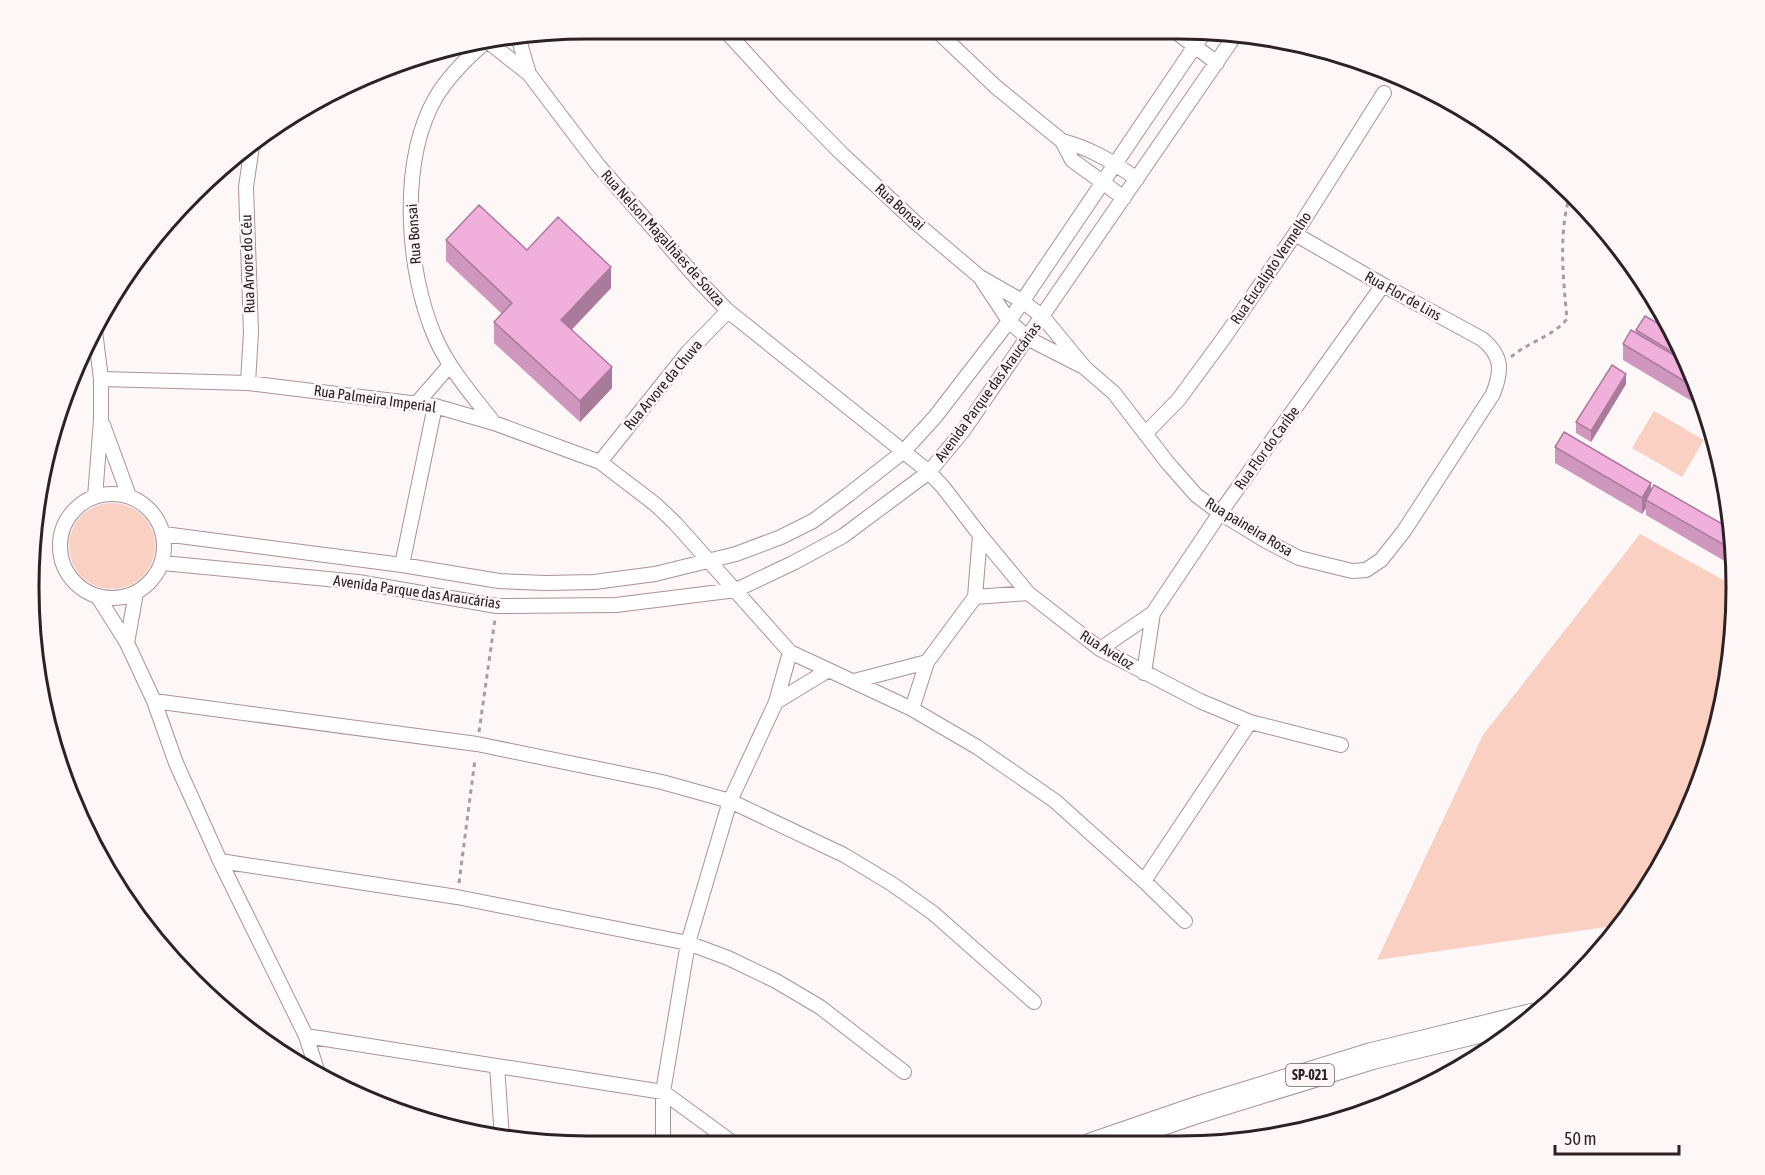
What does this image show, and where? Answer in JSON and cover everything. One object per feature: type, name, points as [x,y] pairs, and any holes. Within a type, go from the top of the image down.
[{"type":"highway","name":"SP-021","points":[[1121,1136],[1372,1056],[1513,1022]]},
{"type":"street","name":"Rua Bonsai","points":[[734,39],[841,153],[915,222],[980,277]]},
{"type":"street","points":[[946,39],[996,87],[1062,141],[1072,160],[1124,198]]},
{"type":"street","points":[[1186,39],[1217,63]]},
{"type":"street","name":"Avenida Parque das Araucárias","points":[[164,534],[402,565],[499,581],[546,584],[594,582],[645,576],[710,562],[781,537],[813,521],[903,452],[935,417],[1009,321],[1200,40]]},
{"type":"street","name":"Avenida Parque das Araucárias","points":[[163,563],[358,582],[497,606],[616,604],[736,590],[793,563],[843,536],[929,472],[963,431],[1029,339],[1231,42]]},
{"type":"street","name":"Rua Nelson Magalhães de Souza","points":[[520,44],[529,74]]},
{"type":"street","name":"Rua Nelson Magalhães de Souza","points":[[495,47],[529,74],[598,165],[728,311],[929,472]]},
{"type":"street","name":"Rua Bonsai","points":[[475,51],[458,67],[436,97],[423,127],[414,159],[413,242],[426,315],[436,339],[450,365],[494,423]]},
{"type":"street","name":"Rua Eucalipto Vermelho","points":[[1145,434],[1179,399],[1295,234],[1384,93]]},
{"type":"street","points":[[1062,141],[1082,146],[1137,178]]},
{"type":"street","name":"Rua Arvore do Céu","points":[[248,383],[251,332],[246,188],[251,155]]},
{"type":"street","name":"Rua Flor de Lins","points":[[1295,234],[1482,339],[1490,345],[1500,366]]},
{"type":"street","points":[[980,277],[1022,301],[1043,317],[1085,368]]},
{"type":"street","points":[[980,277],[1009,321],[1029,339],[1085,368]]},
{"type":"street","name":"Rua Flor do Caribe","points":[[1153,613],[1220,513],[1383,285]]},
{"type":"street","name":"Rua Arvore da Chuva","points":[[600,462],[688,352],[728,311]]},
{"type":"street","points":[[95,497],[101,420],[101,379],[97,344]]},
{"type":"street","points":[[417,403],[450,365]]},
{"type":"street","name":"Rua paineira Rosa","points":[[1085,368],[1114,393],[1196,495],[1220,513],[1299,558],[1352,571],[1366,570],[1381,560],[1410,521],[1493,394],[1499,379],[1500,366]]},
{"type":"street","name":"Rua Palmeira Imperial","points":[[101,379],[248,383],[417,403],[494,423],[600,462],[655,504],[736,590],[790,652]]},
{"type":"street","points":[[402,565],[435,406]]},
{"type":"street","points":[[101,420],[129,496]]},
{"type":"street","name":"Rua Aveloz","points":[[929,472],[1028,593],[1100,649],[1200,701],[1250,722],[1341,745]]},
{"type":"street","points":[[114,494],[129,496],[144,504],[157,518],[164,534],[166,549],[163,563],[152,581],[136,594],[117,599],[98,597],[83,590],[71,579],[62,564],[60,547],[62,531],[69,515],[81,503],[95,497],[114,494]]},
{"type":"street","points":[[912,708],[927,662],[975,597],[980,535]]},
{"type":"street","points":[[975,597],[1028,593]]},
{"type":"street","points":[[127,644],[136,594]]},
{"type":"street","points":[[98,597],[127,644],[154,701],[176,763],[220,861],[306,1036],[315,1064]]},
{"type":"street","points":[[1100,649],[1153,613]]},
{"type":"street","points":[[1144,673],[1153,613]]},
{"type":"street","points":[[663,1136],[663,1092],[688,943],[730,801],[776,702],[790,652],[827,671],[912,708],[976,747],[1055,801],[1185,921]]},
{"type":"street","points":[[854,681],[927,662]]},
{"type":"street","points":[[776,702],[827,671]]},
{"type":"street","points":[[154,701],[477,744],[662,782],[730,801],[844,855],[892,884],[933,913],[1034,1002]]},
{"type":"street","points":[[1144,881],[1250,722]]},
{"type":"street","points":[[220,861],[457,897],[688,943],[728,958],[776,981],[820,1008],[904,1072]]},
{"type":"street","points":[[306,1036],[663,1092],[723,1136]]},
{"type":"street","points":[[497,1066],[501,1129]]},
{"type":"path","points":[[1500,366],[1521,348],[1559,328],[1567,319],[1563,260],[1567,202]]},
{"type":"shaded area","points":[[1654,411],[1704,440],[1682,477],[1632,448]]},
{"type":"shaded area","points":[[112,503],[136,510],[148,522],[155,546],[148,570],[136,582],[112,589],[88,582],[76,570],[69,546],[76,522],[88,510]]},
{"type":"shaded area","points":[[1640,534],[1726,581],[1721,659],[1715,695],[1697,764],[1653,862],[1608,927],[1377,960],[1483,735]]},
{"type":"building","points":[[479,205],[527,250],[558,217],[611,267],[561,320],[612,367],[580,401],[494,322],[512,303],[446,240]]},
{"type":"building","points":[[1645,316],[1658,324],[1672,352],[1636,330]]},
{"type":"building","points":[[1631,330],[1674,355],[1686,382],[1623,344]]},
{"type":"building","points":[[1612,365],[1626,374],[1591,431],[1576,422]]},
{"type":"building","points":[[1564,432],[1651,483],[1642,498],[1555,447]]},
{"type":"building","points":[[1654,485],[1722,524],[1724,545],[1646,500]]}]
